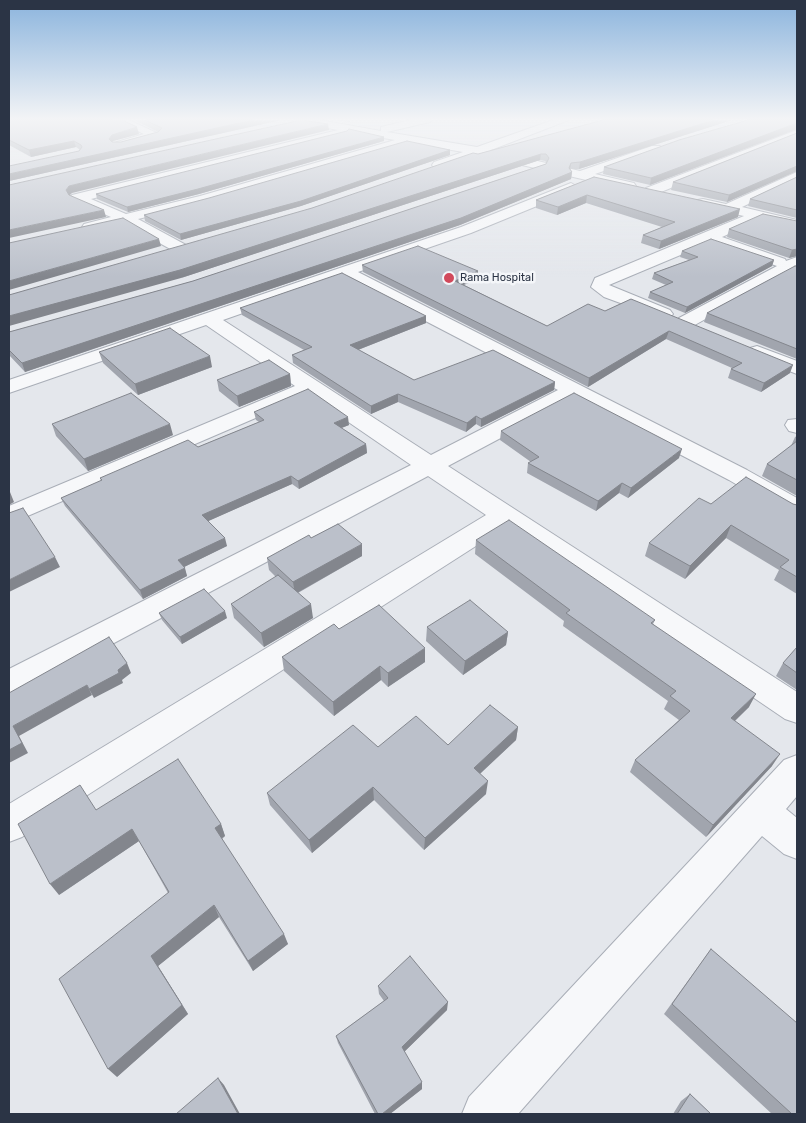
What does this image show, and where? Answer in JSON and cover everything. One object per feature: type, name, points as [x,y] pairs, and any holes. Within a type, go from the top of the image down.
[{"type":"street","points":[[161,253],[184,246],[77,198],[180,172]]},
{"type":"street","points":[[73,231],[204,199],[297,172]]},
{"type":"street","points":[[514,176],[524,172]]},
{"type":"street","points":[[570,172],[670,195]]},
{"type":"street","points":[[9,387],[466,230],[595,172]]},
{"type":"street","points":[[651,191],[698,172]]},
{"type":"street","points":[[728,209],[797,176]]},
{"type":"street","points":[[689,200],[797,224]]},
{"type":"street","points":[[704,329],[600,287],[602,282],[759,216]]},
{"type":"street","points":[[709,238],[795,266]]},
{"type":"street","points":[[686,322],[795,266]]},
{"type":"street","points":[[345,272],[738,474],[797,509]]},
{"type":"street","points":[[209,319],[797,710]]},
{"type":"street","points":[[740,344],[796,366]]},
{"type":"street","points":[[9,516],[311,387]]},
{"type":"street","points":[[9,684],[574,390]]},
{"type":"street","points":[[9,824],[505,515]]},
{"type":"street","points":[[486,1114],[762,812],[797,771]]},
{"type":"street","points":[[762,812],[797,842]]},
{"type":"building","points":[[66,172],[126,172],[69,186],[66,190],[69,195],[104,210],[9,230],[9,185]]},
{"type":"building","points":[[182,172],[257,172],[127,207],[96,194]]},
{"type":"building","points":[[298,172],[385,172],[301,201],[180,234],[144,215]]},
{"type":"building","points":[[416,172],[484,172],[180,270],[9,316],[9,295],[312,208]]},
{"type":"building","points":[[521,172],[571,172],[461,218],[22,363],[9,350],[9,332],[193,281]]},
{"type":"building","points":[[627,172],[666,172],[651,178]]},
{"type":"building","points":[[697,172],[782,172],[729,195],[673,182]]},
{"type":"building","points":[[594,177],[740,209],[661,241],[643,235],[675,222],[587,195],[558,207],[536,200]]},
{"type":"building","points":[[797,177],[797,210],[750,199]]},
{"type":"building","points":[[763,214],[797,221],[797,249],[792,250],[729,229]]},
{"type":"building","points":[[123,218],[159,239],[9,281],[9,243]]},
{"type":"building","points":[[711,239],[774,260],[687,307],[650,292],[673,282],[654,273],[698,257],[682,251]]},
{"type":"building","points":[[418,246],[478,271],[455,281],[547,326],[588,304],[605,311],[631,299],[793,365],[764,383],[731,369],[742,363],[669,331],[589,378],[362,265]]},
{"type":"building","points":[[797,266],[797,349],[707,313]]},
{"type":"building","points":[[342,273],[426,316],[350,345],[414,380],[493,350],[555,382],[481,419],[476,416],[467,423],[398,394],[371,406],[292,355],[312,347],[240,308]]},
{"type":"building","points":[[170,328],[210,356],[135,384],[99,352]]},
{"type":"building","points":[[269,360],[290,374],[237,396],[217,380]]},
{"type":"building","points":[[308,389],[348,417],[334,423],[366,444],[298,481],[291,476],[202,515],[225,538],[178,560],[185,568],[140,590],[61,498],[102,480],[100,478],[188,440],[198,447],[264,420],[254,412]]},
{"type":"building","points":[[131,393],[170,424],[84,459],[52,424]]},
{"type":"building","points":[[574,393],[682,449],[631,488],[622,483],[598,501],[528,463],[539,457],[501,431]]},
{"type":"building","points":[[797,441],[797,480],[767,464]]},
{"type":"building","points":[[746,477],[797,505],[797,577],[780,567],[789,560],[731,525],[690,566],[649,543],[699,498],[711,504]]},
{"type":"building","points":[[23,508],[55,557],[9,580],[9,513]]},
{"type":"building","points":[[509,520],[655,620],[651,623],[756,694],[731,718],[780,754],[713,825],[635,760],[690,711],[670,696],[676,691],[566,613],[570,610],[476,540]]},
{"type":"building","points":[[338,524],[362,544],[293,582],[267,558],[309,535],[311,538]]},
{"type":"building","points":[[278,575],[311,604],[261,633],[231,604]]},
{"type":"building","points":[[204,589],[225,611],[180,637],[159,613]]},
{"type":"building","points":[[470,600],[508,632],[465,661],[427,627]]},
{"type":"building","points":[[379,605],[425,648],[388,673],[380,666],[333,702],[282,657],[334,624],[339,629]]},
{"type":"building","points":[[109,637],[127,663],[118,670],[119,673],[89,689],[87,685],[13,726],[22,743],[9,750],[9,693]]},
{"type":"building","points":[[797,647],[797,673],[783,663]]},
{"type":"building","points":[[490,705],[518,727],[474,768],[488,781],[425,838],[373,787],[309,840],[267,793],[353,725],[378,747],[416,716],[448,745]]},
{"type":"building","points":[[178,759],[221,824],[215,828],[284,934],[248,961],[214,905],[151,956],[182,1005],[108,1069],[59,979],[169,892],[132,829],[50,884],[18,824],[80,785],[96,810]]},
{"type":"building","points":[[711,949],[797,1023],[797,1114],[792,1114],[672,1004]]},
{"type":"building","points":[[410,956],[448,1002],[402,1047],[422,1082],[382,1114],[378,1114],[336,1036],[388,998],[378,986]]},
{"type":"building","points":[[218,1078],[238,1114],[176,1114]]},
{"type":"building","points":[[690,1094],[711,1114],[677,1114]]},
{"type":"place","name":"Rama Hospital","points":[[449,278]]}]
